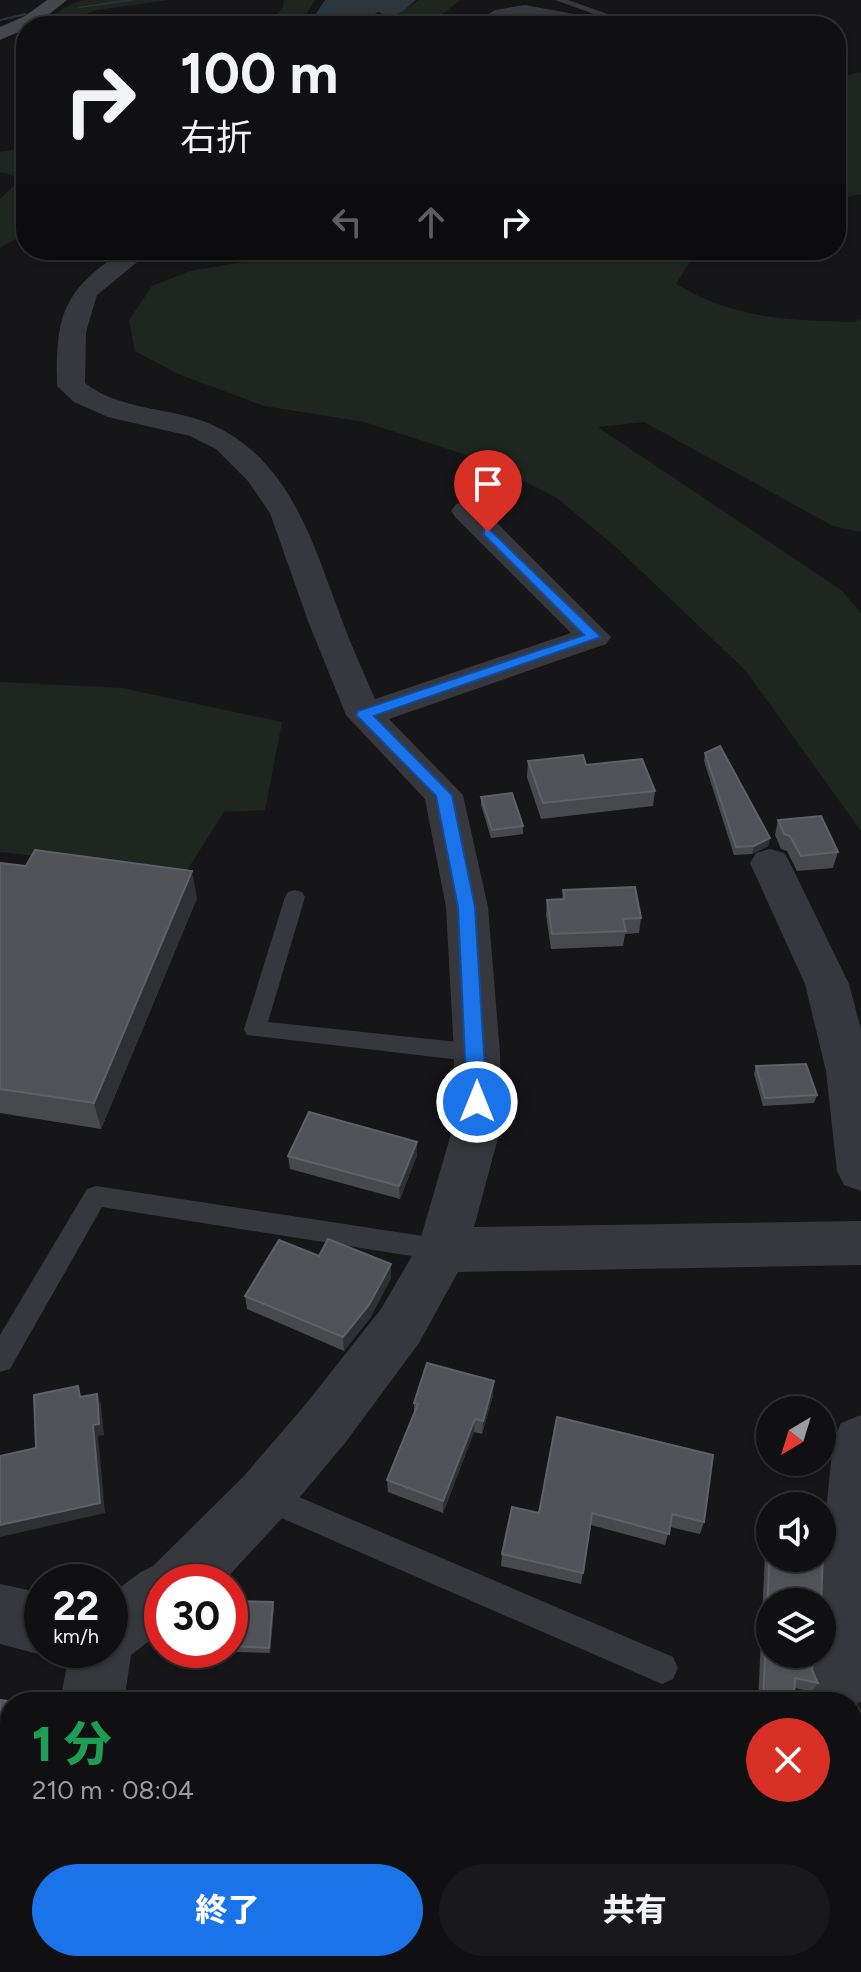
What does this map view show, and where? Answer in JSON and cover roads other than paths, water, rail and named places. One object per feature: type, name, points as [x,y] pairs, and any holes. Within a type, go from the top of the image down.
[{"type":"street","points":[[36,16],[58,0]]},
{"type":"street","points":[[493,16],[510,11],[540,11],[561,16]]},
{"type":"street","points":[[126,260],[93,284],[84,295],[76,321],[71,386],[84,396],[118,411],[200,430],[226,443],[259,475],[286,513],[364,715],[444,795],[467,907],[477,1053],[477,1127],[443,1250],[400,1326],[325,1424],[264,1496],[199,1564]]},
{"type":"street","points":[[364,715],[594,637],[467,511]]},
{"type":"street","points":[[770,863],[827,984],[849,1071],[861,1171]]},
{"type":"street","points":[[443,1250],[861,1243]]},
{"type":"street","points":[[841,1679],[861,1442]]},
{"type":"street","points":[[128,1619],[144,1607]]},
{"type":"street","points":[[0,1614],[24,1620]]},
{"type":"street","points":[[94,1692],[98,1668]]},
{"type":"lane","points":[[559,0],[606,16]]},
{"type":"lane","points":[[295,897],[255,1029],[477,1053]]},
{"type":"lane","points":[[0,1360],[96,1196],[443,1250]]},
{"type":"lane","points":[[264,1496],[662,1668]]},
{"type":"waterway","points":[[79,7],[135,0]]},
{"type":"waterway","points":[[17,16],[25,14]]},
{"type":"waterway","points":[[0,20],[16,16]]}]
